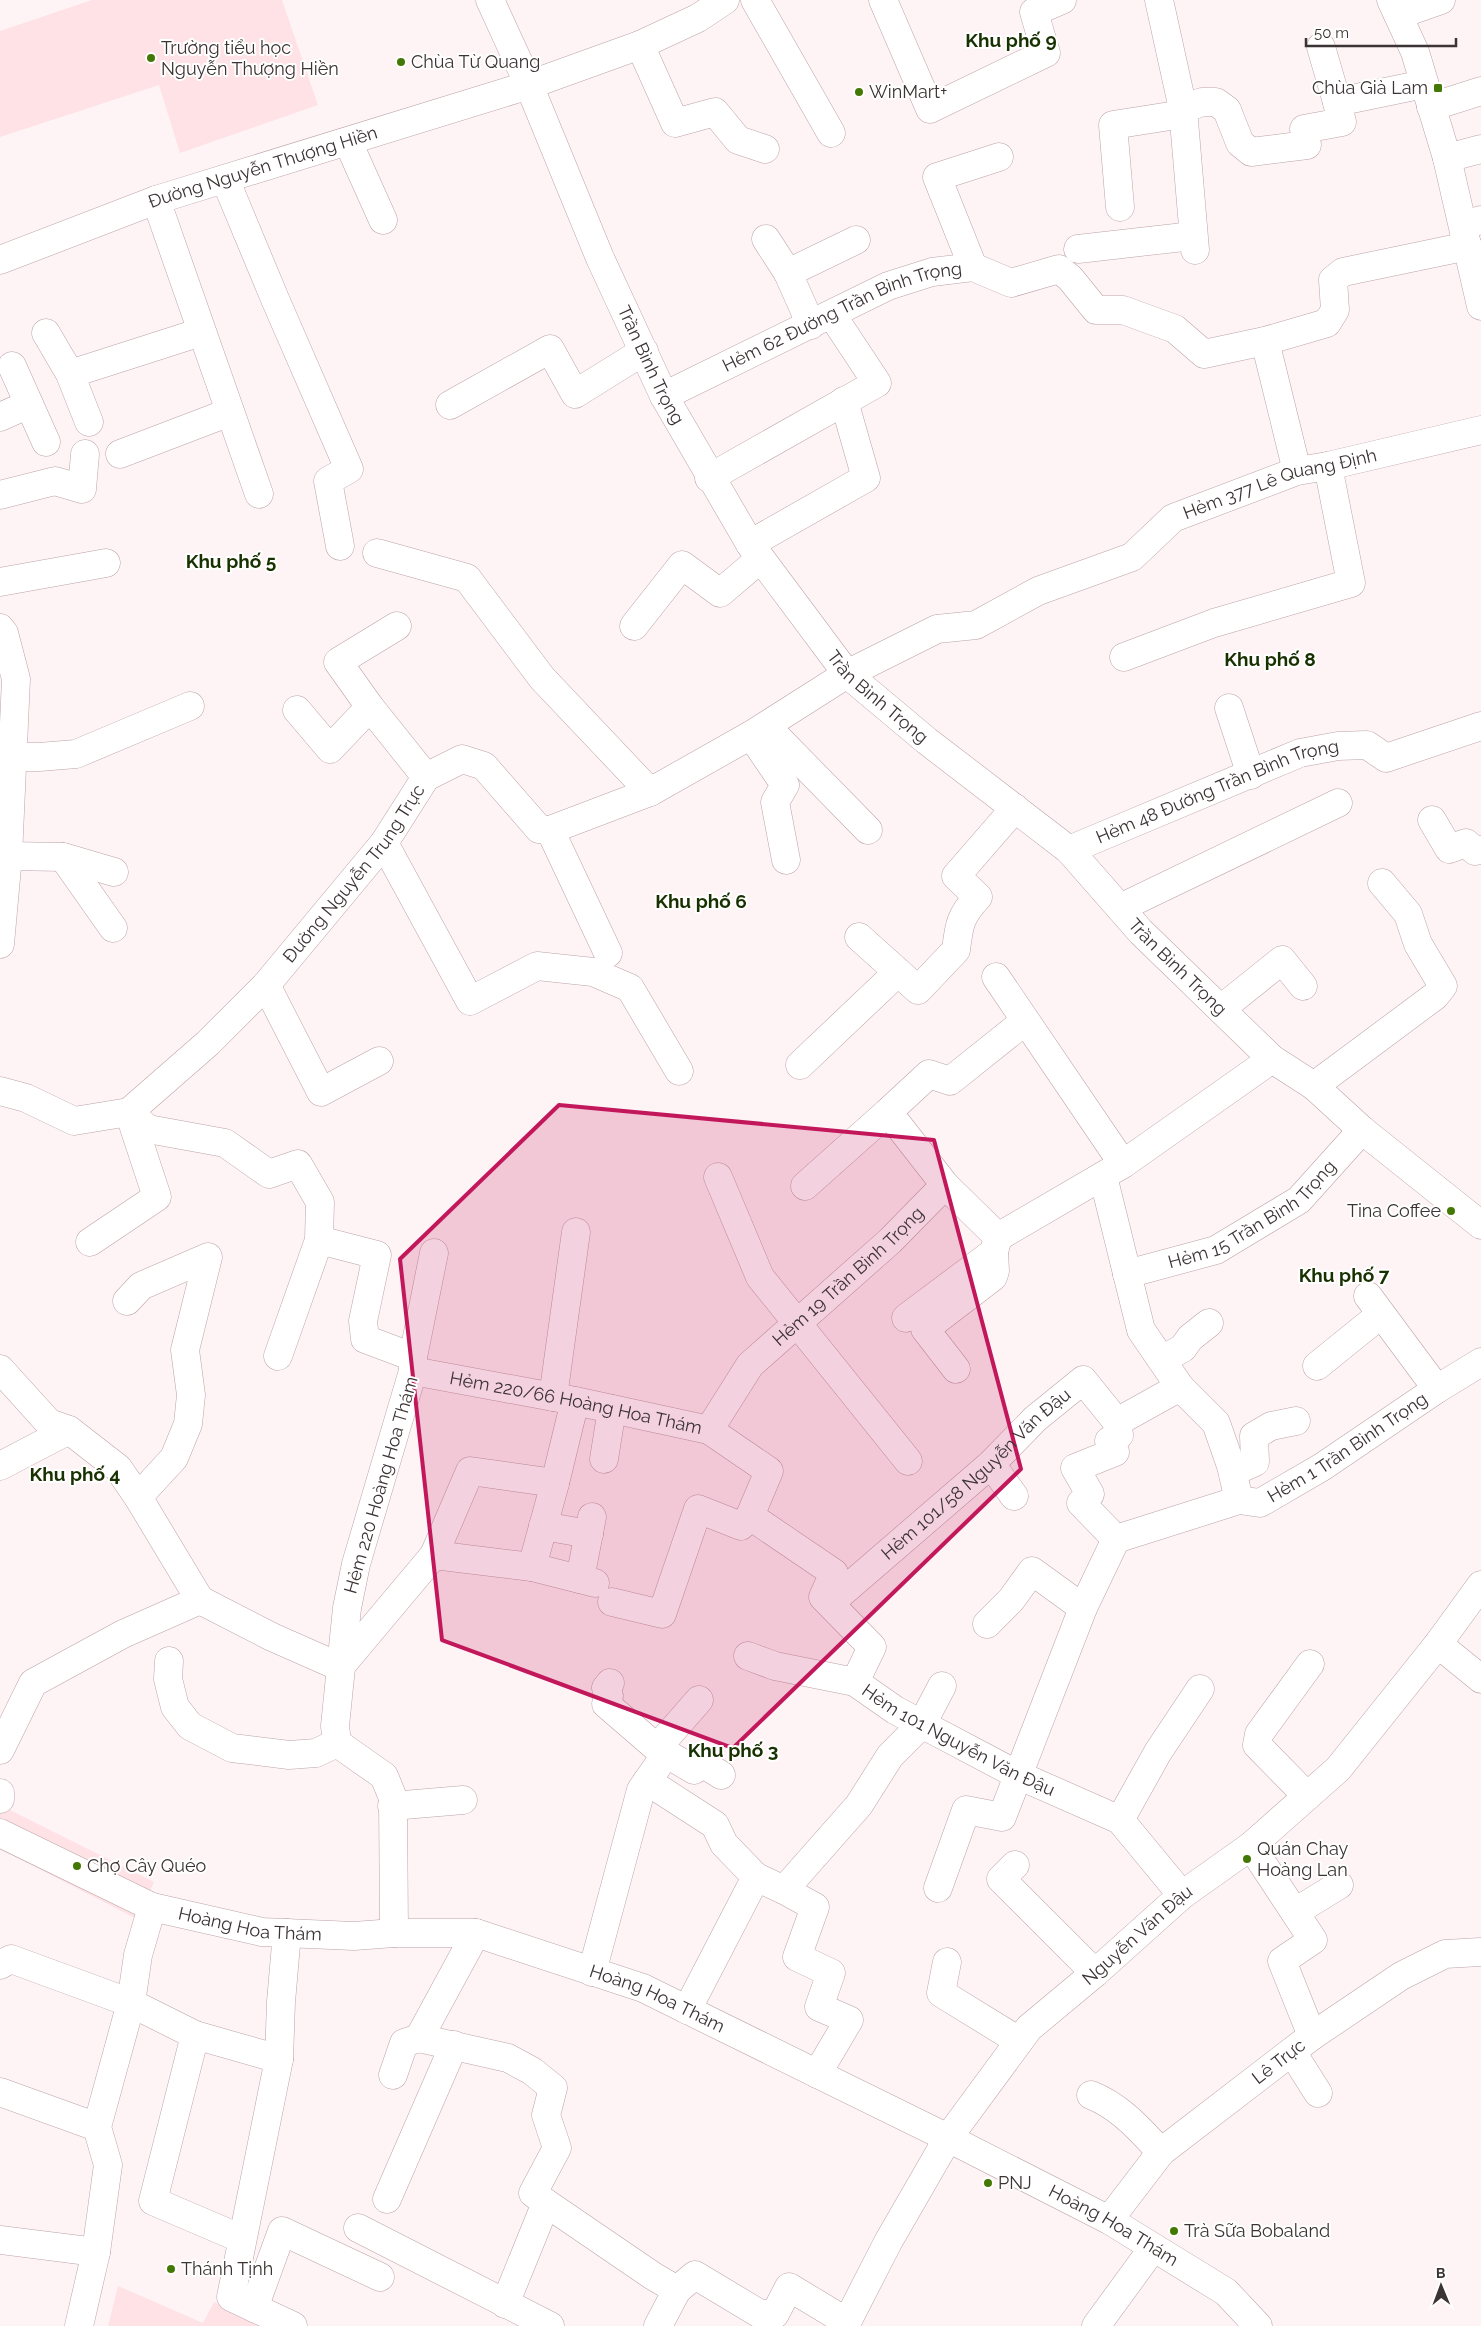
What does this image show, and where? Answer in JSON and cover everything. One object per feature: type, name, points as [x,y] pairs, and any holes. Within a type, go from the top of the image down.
[{"type":"street","name":"Trần Bình Trọng","points":[[490,0],[529,85],[600,258],[664,396],[710,478],[755,552],[847,674],[927,741],[1069,850],[1141,932],[1272,1059],[1314,1086],[1362,1130],[1478,1217]]},
{"type":"street","name":"Đường Nguyễn Thượng Hiền","points":[[0,260],[156,200],[529,85],[640,45],[698,18],[725,0]]},
{"type":"street","points":[[755,0],[831,133]]},
{"type":"street","points":[[883,0],[930,109],[1046,53],[1026,6],[1062,0]]},
{"type":"street","points":[[1078,249],[1194,243],[1183,112],[1160,0]]},
{"type":"street","points":[[1441,0],[1395,7],[1414,52],[1471,230],[1481,306]]},
{"type":"street","points":[[640,45],[676,123],[715,112],[738,140],[765,149]]},
{"type":"street","points":[[1120,207],[1112,125],[1183,112],[1202,102],[1216,102],[1227,110],[1240,143],[1251,152],[1307,145],[1304,129],[1342,122],[1321,47]]},
{"type":"street","points":[[1337,102],[1481,91]]},
{"type":"street","points":[[348,142],[383,220]]},
{"type":"street","points":[[1447,158],[1481,149]]},
{"type":"street","points":[[973,268],[938,177],[999,156]]},
{"type":"street","points":[[225,179],[275,299],[350,469],[328,481],[340,546]]},
{"type":"street","points":[[156,200],[259,494]]},
{"type":"street","points":[[1297,471],[1266,341],[1327,323],[1335,310],[1333,280],[1343,272],[1471,230]]},
{"type":"street","points":[[710,478],[877,383],[822,320],[766,239]]},
{"type":"street","points":[[788,273],[856,240]]},
{"type":"street","name":"Hẻm 62 Đường Trần Bình Trọng","points":[[664,396],[888,286],[932,272],[973,268],[1011,283],[1060,269],[1070,278],[1096,310],[1123,310],[1175,329],[1204,354],[1266,341]]},
{"type":"street","points":[[70,374],[201,332]]},
{"type":"street","points":[[46,333],[70,374],[89,422]]},
{"type":"street","points":[[450,405],[550,349],[575,394],[644,351]]},
{"type":"street","points":[[12,366],[46,442]]},
{"type":"street","points":[[634,626],[682,565],[720,593],[755,552],[866,478],[844,401]]},
{"type":"street","points":[[0,417],[29,404]]},
{"type":"street","points":[[120,454],[230,412]]},
{"type":"street","name":"Hẻm 377 Lê Quang Định","points":[[847,674],[937,629],[976,625],[1038,591],[1132,556],[1173,518],[1297,471],[1328,466],[1481,430]]},
{"type":"street","points":[[0,495],[55,481],[82,488],[85,454]]},
{"type":"street","points":[[1124,657],[1214,623],[1350,583],[1328,466]]},
{"type":"street","points":[[377,553],[467,578],[542,678],[650,792]]},
{"type":"street","points":[[0,582],[106,563]]},
{"type":"street","points":[[397,626],[338,662],[370,708],[426,777]]},
{"type":"street","points":[[0,628],[4,633],[16,679],[8,770],[8,856],[0,944]]},
{"type":"street","points":[[608,954],[550,830],[650,792],[758,731],[847,674]]},
{"type":"street","points":[[8,770],[39,757],[76,754],[190,706]]},
{"type":"street","points":[[297,710],[330,749],[370,708]]},
{"type":"street","points":[[1229,708],[1252,775]]},
{"type":"street","name":"Hẻm 48 Đường Trần Bình Trọng","points":[[1069,850],[1252,775],[1300,753],[1338,746],[1367,745],[1386,758],[1481,726]]},
{"type":"street","points":[[758,731],[868,830]]},
{"type":"street","points":[[758,731],[785,785],[775,802],[786,860]]},
{"type":"street","name":"Đường Nguyễn Trung Trực","points":[[130,1112],[208,1043],[266,985],[384,842],[426,777],[462,759],[484,766],[539,829],[550,830]]},
{"type":"street","points":[[1120,908],[1338,803]]},
{"type":"street","points":[[860,937],[918,990],[956,950],[957,934],[962,916],[978,897],[956,876],[1015,808]]},
{"type":"street","points":[[1432,820],[1449,849],[1466,842],[1475,851],[1481,850]]},
{"type":"street","points":[[384,842],[470,1001],[537,966],[594,972],[630,988],[679,1071]]},
{"type":"street","points":[[8,856],[62,857],[114,872]]},
{"type":"street","points":[[62,857],[112,928]]},
{"type":"street","points":[[1314,1086],[1435,996],[1443,986],[1418,944],[1408,914],[1382,883]]},
{"type":"street","points":[[1221,1009],[1282,960],[1303,986]]},
{"type":"street","points":[[800,1065],[898,972]]},
{"type":"street","points":[[996,977],[1025,1021],[1113,1170],[1127,1274],[1141,1330],[1180,1387],[1216,1423],[1233,1472],[1239,1500]]},
{"type":"street","points":[[266,985],[321,1092],[379,1061]]},
{"type":"street","points":[[805,1186],[929,1074],[950,1080],[1025,1021]]},
{"type":"street","points":[[906,1318],[996,1245],[1113,1170],[1272,1059]]},
{"type":"street","points":[[0,1091],[26,1098],[74,1121],[130,1112]]},
{"type":"street","points":[[130,1112],[148,1129],[225,1143],[269,1174],[298,1164],[320,1202],[319,1240],[278,1356]]},
{"type":"street","points":[[90,1242],[157,1197],[130,1112]]},
{"type":"street","points":[[888,1112],[945,1186],[996,1245],[993,1277],[924,1329],[956,1369]]},
{"type":"street","name":"Hẻm 15 Trần Bình Trọng","points":[[1127,1274],[1216,1250],[1300,1200],[1362,1130]]},
{"type":"street","points":[[718,1177],[760,1277],[908,1461]]},
{"type":"street","name":"Hẻm 19 Trần Bình Trọng","points":[[709,1430],[750,1365],[890,1241],[945,1186]]},
{"type":"street","points":[[532,1567],[555,1483],[564,1399],[576,1232]]},
{"type":"street","name":"Hẻm 220 Hoàng Hoa Thám","points":[[319,1240],[377,1255],[363,1321],[365,1339],[413,1364],[356,1564],[347,1608],[335,1726],[337,1743]]},
{"type":"street","points":[[413,1364],[434,1253]]},
{"type":"street","points":[[127,1301],[141,1286],[208,1257],[185,1350],[191,1394],[188,1424],[174,1458],[138,1497]]},
{"type":"street","points":[[1317,1366],[1374,1305],[1437,1389]]},
{"type":"street","points":[[1162,1360],[1183,1348],[1190,1338],[1209,1323]]},
{"type":"street","name":"Hẻm 1 Trần Bình Trọng","points":[[1116,1539],[1239,1500],[1260,1503],[1322,1467],[1437,1389],[1481,1362]]},
{"type":"street","name":"Hẻm 220/66 Hoàng Hoa Thám","points":[[413,1364],[709,1430],[769,1472],[750,1516]]},
{"type":"street","points":[[0,1369],[59,1426],[118,1468],[138,1497],[200,1600],[272,1637],[340,1666],[434,1555],[470,1471],[555,1483]]},
{"type":"street","name":"Hẻm 101/58 Nguyễn Văn Đậu","points":[[830,1603],[991,1464],[1035,1419],[1083,1380],[1117,1422]]},
{"type":"street","points":[[938,1888],[966,1810],[1002,1817],[1083,1608],[1116,1539],[1081,1503],[1090,1494],[1075,1468],[1115,1452],[1109,1441],[1119,1435],[1117,1422],[1180,1387]]},
{"type":"street","points":[[604,1459],[612,1409]]},
{"type":"street","points":[[1233,1472],[1255,1462],[1254,1436],[1271,1426],[1296,1421]]},
{"type":"street","points":[[0,1466],[59,1426]]},
{"type":"street","points":[[991,1464],[1014,1496]]},
{"type":"street","points":[[434,1555],[532,1567],[595,1588],[662,1614],[698,1509],[740,1526],[750,1516],[834,1572],[823,1597],[830,1603]]},
{"type":"street","points":[[543,1526],[590,1526],[595,1588]]},
{"type":"street","points":[[987,1624],[1011,1600],[1032,1571],[1083,1608]]},
{"type":"street","name":"Nguyễn Văn Đậu","points":[[846,2324],[888,2242],[948,2138],[1029,2028],[1095,1973],[1182,1895],[1251,1846],[1338,1769],[1438,1644],[1481,1585]]},
{"type":"street","points":[[0,1750],[33,1683],[123,1634],[200,1600]]},
{"type":"street","name":"Hẻm 101 Nguyễn Văn Đậu","points":[[830,1603],[872,1647],[856,1682],[895,1710],[1018,1775],[1120,1820],[1182,1895]]},
{"type":"street","points":[[1438,1644],[1481,1679]]},
{"type":"street","points":[[748,1656],[775,1666],[856,1682]]},
{"type":"street","points":[[169,1661],[168,1679],[174,1708],[190,1726],[232,1748],[289,1755],[316,1753],[337,1743],[384,1776],[393,1798],[394,1933]]},
{"type":"street","points":[[1307,1796],[1257,1744],[1259,1734],[1310,1664]]},
{"type":"street","points":[[784,1890],[859,1805],[890,1756],[922,1724],[942,1686]]},
{"type":"street","points":[[1120,1820],[1158,1752],[1200,1689]]},
{"type":"street","points":[[592,1972],[641,1790],[661,1751],[699,1700]]},
{"type":"street","points":[[600,1701],[661,1751],[694,1770],[702,1763],[721,1775]]},
{"type":"street","points":[[647,1781],[715,1825],[724,1844],[756,1877],[815,1907],[798,1957],[831,1973],[819,2007],[849,2020],[817,2074]]},
{"type":"street","points":[[0,1793],[0,1799]]},
{"type":"street","points":[[392,1806],[463,1800]]},
{"type":"street","name":"Hoàng Hoa Thám","points":[[0,1833],[152,1907],[262,1932],[354,1936],[394,1933],[476,1933],[643,1988],[948,2138],[1109,2220],[1226,2292],[1255,2325]]},
{"type":"street","points":[[1251,1846],[1313,1940],[1282,1962],[1302,2044],[1318,2092]]},
{"type":"street","points":[[1015,1865],[1001,1879],[1095,1973]]},
{"type":"street","points":[[687,2010],[756,1877]]},
{"type":"street","points":[[1295,1912],[1339,1885]]},
{"type":"street","points":[[80,2326],[96,2252],[108,2165],[98,2127],[131,2003],[138,1955],[152,1907]]},
{"type":"street","points":[[242,2303],[244,2234],[279,2059],[281,2002],[287,1933]]},
{"type":"street","points":[[419,2038],[476,1933]]},
{"type":"street","name":"Lê Trực","points":[[1109,2220],[1161,2152],[1302,2044],[1401,1976],[1445,1954],[1480,1958]]},
{"type":"street","points":[[0,1965],[11,1959],[131,2003],[195,2035],[279,2059]]},
{"type":"street","points":[[947,1962],[941,1992],[1019,2041]]},
{"type":"street","points":[[195,2035],[153,2201],[244,2234],[279,2241]]},
{"type":"street","points":[[393,2075],[404,2043],[419,2038],[508,2058],[532,2071],[553,2088],[546,2115],[557,2148],[533,2193],[653,2276],[677,2290]]},
{"type":"street","points":[[387,2199],[454,2045]]},
{"type":"street","points":[[0,2092],[98,2127]]},
{"type":"street","points":[[1091,2096],[1102,2100],[1127,2116],[1161,2152]]},
{"type":"street","points":[[505,2304],[546,2203]]},
{"type":"street","points":[[358,2228],[550,2326]]},
{"type":"street","points":[[242,2303],[279,2241],[282,2231],[380,2277]]},
{"type":"street","points":[[0,2240],[96,2252]]},
{"type":"street","points":[[1096,2326],[1153,2248]]},
{"type":"street","points":[[658,2326],[677,2290],[695,2276],[756,2320],[775,2314],[789,2287],[846,2324]]},
{"type":"street","points":[[242,2303],[293,2326]]},
{"type":"highlighted area","points":[[559,1105],[934,1140],[1021,1469],[733,1748],[442,1640],[400,1259]]},
{"type":"shaded area","name":"Trường tiểu học Nguyễn Thượng Hiền","points":[[92,0],[282,0],[318,105],[180,153],[159,85],[0,137],[0,31]]},
{"type":"shaded area","name":"Chợ Cây Quéo","points":[[0,1805],[154,1882],[137,1919],[0,1849]]},
{"type":"shaded area","points":[[118,2286],[203,2323],[214,2302],[265,2326],[108,2326]]},
{"type":"place","name":"Trường tiểu học Nguyễn Thượng Hiền","points":[[151,58]]},
{"type":"place","name":"Chùa Từ Quang","points":[[401,62]]},
{"type":"place","name":"Chùa Già Lam","points":[[1438,88]]},
{"type":"place","name":"WinMart+","points":[[859,92]]},
{"type":"place","name":"Tina Coffee","points":[[1451,1211]]},
{"type":"place","name":"Quán Chay Hoàng Lan","points":[[1247,1859]]},
{"type":"place","name":"Chợ Cây Quéo","points":[[77,1866]]},
{"type":"place","name":"PNJ","points":[[988,2183]]},
{"type":"place","name":"Trà Sữa Bobaland","points":[[1174,2231]]},
{"type":"place","name":"Thánh Tịnh","points":[[171,2269]]},
{"type":"district","name":"Khu phố 9","points":[[1011,40]]},
{"type":"district","name":"Khu phố 5","points":[[231,561]]},
{"type":"district","name":"Khu phố 8","points":[[1270,659]]},
{"type":"district","name":"Khu phố 6","points":[[701,901]]},
{"type":"district","name":"Khu phố 7","points":[[1344,1275]]},
{"type":"district","name":"Khu phố 4","points":[[75,1474]]},
{"type":"district","name":"Khu phố 3","points":[[733,1750]]}]
